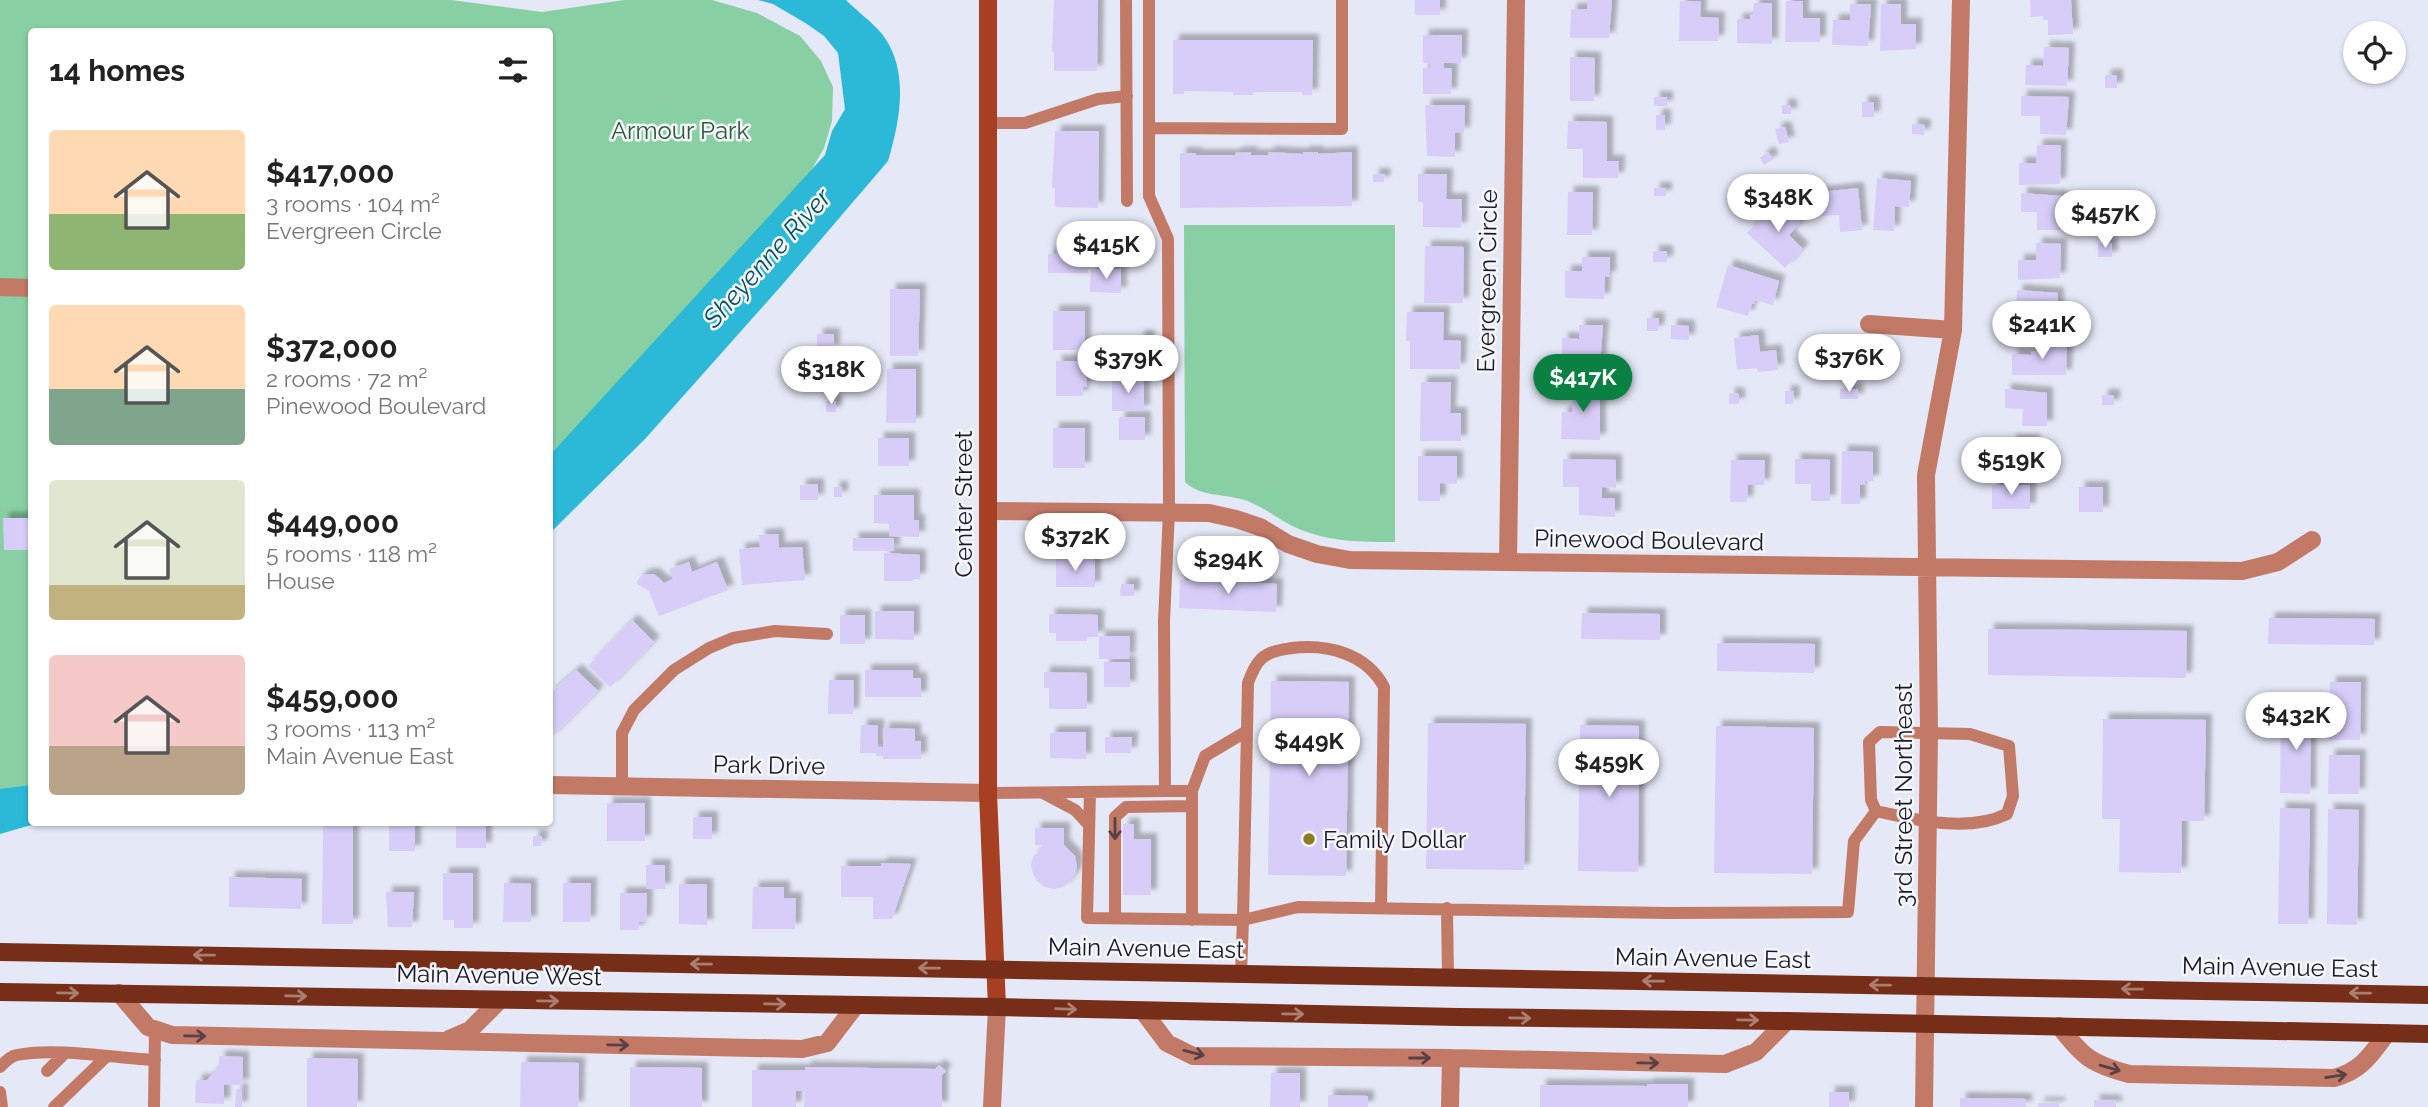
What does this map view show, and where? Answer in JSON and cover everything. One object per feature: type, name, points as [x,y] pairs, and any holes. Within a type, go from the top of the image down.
[{"type":"main road","name":"Center Street","points":[[988,0],[988,793],[997,1007]]},
{"type":"main road","name":"Main Avenue West","points":[[0,952],[997,969]]},
{"type":"main road","name":"Main Avenue East","points":[[997,969],[2428,995]]},
{"type":"main road","name":"Main Avenue West","points":[[0,992],[997,1007]]},
{"type":"main road","points":[[997,1007],[2428,1034]]},
{"type":"street","name":"Evergreen Circle","points":[[1508,562],[1516,0]]},
{"type":"street","points":[[1927,568],[1926,475],[1953,330],[1961,0]]},
{"type":"street","points":[[0,288],[28,289]]},
{"type":"street","points":[[1870,324],[1953,330]]},
{"type":"street","name":"Pinewood Boulevard","points":[[988,511],[1209,513],[1260,527],[1288,544],[1317,554],[1350,561],[2242,571],[2278,562],[2312,540]]},
{"type":"street","name":"3rd Street Northeast","points":[[1924,1107],[1929,733],[1927,568]]},
{"type":"street","name":"Park Drive","points":[[553,785],[988,793]]},
{"type":"street","points":[[119,993],[148,1027],[172,1035],[802,1049],[827,1043],[856,1005]]},
{"type":"street","points":[[446,1041],[470,1031],[500,1000]]},
{"type":"street","points":[[992,1107],[997,1007]]},
{"type":"street","points":[[1143,1011],[1167,1043],[1193,1056],[1725,1064],[1756,1052],[1787,1021]]},
{"type":"street","points":[[2059,1026],[2078,1051],[2099,1066],[2129,1074],[2334,1078],[2350,1073],[2367,1059],[2387,1033]]},
{"type":"street","points":[[1450,1107],[1451,1058]]},
{"type":"lane","points":[[1126,0],[1127,201]]},
{"type":"lane","points":[[1149,0],[1149,196],[1168,239],[1169,511],[1164,621],[1165,791]]},
{"type":"lane","points":[[1149,128],[1342,129],[1342,0]]},
{"type":"lane","points":[[988,123],[1025,123],[1098,99],[1127,96]]},
{"type":"lane","points":[[622,787],[622,733],[634,710],[674,670],[709,648],[733,638],[775,631],[827,634]]},
{"type":"lane","points":[[1241,974],[1248,683],[1252,671],[1262,659],[1275,651],[1310,646],[1341,652],[1369,666],[1384,687],[1381,908]]},
{"type":"lane","points":[[1192,920],[1192,791],[1205,756],[1247,731]]},
{"type":"lane","points":[[1880,732],[1970,734],[2009,746],[2013,796],[2007,814],[1991,822],[1957,824],[1875,811],[1871,800],[1870,742],[1880,732]]},
{"type":"lane","points":[[988,793],[1192,791]]},
{"type":"lane","points":[[1090,792],[1087,918],[1243,920],[1298,907],[1667,913],[1848,912],[1854,841],[1875,811]]},
{"type":"lane","points":[[1043,793],[1075,810],[1089,828]]},
{"type":"lane","points":[[1115,918],[1115,817],[1126,807],[1192,806]]},
{"type":"lane","points":[[1088,902],[1080,886],[1081,847],[1089,828]]},
{"type":"lane","points":[[1447,908],[1448,978]]},
{"type":"lane","points":[[154,1107],[155,1029]]},
{"type":"lane","points":[[0,1068],[15,1055],[64,1054],[155,1060]]},
{"type":"lane","points":[[47,1071],[64,1054]]},
{"type":"lane","points":[[54,1107],[106,1057]]},
{"type":"lane","points":[[0,1092],[7,1106]]},
{"type":"green space","name":"Armour Park","points":[[0,0],[451,0],[542,12],[624,0],[712,0],[757,13],[800,36],[821,61],[833,87],[832,121],[824,148],[807,178],[553,457],[553,28],[28,28],[28,787],[0,790]]},
{"type":"green space","points":[[1184,225],[1395,225],[1395,542],[1322,537],[1292,526],[1249,502],[1197,490],[1185,482]]},
{"type":"water","name":"Sheyenne River","points":[[758,0],[846,0],[882,34],[896,63],[900,96],[899,113],[888,161],[645,439],[553,530],[553,452],[825,155],[832,131],[845,109],[838,53],[824,36],[773,4]]},
{"type":"water","points":[[28,785],[28,826],[0,834],[0,789]]},
{"type":"building","points":[[1054,0],[1098,0],[1097,71],[1054,71]]},
{"type":"building","points":[[1415,0],[1440,0],[1440,15],[1415,15]]},
{"type":"building","points":[[1587,0],[1612,0],[1609,38],[1570,38],[1571,9],[1587,9]]},
{"type":"building","points":[[2030,0],[2071,0],[2073,34],[2048,35],[2048,20],[2043,20],[2043,16],[2031,17]]},
{"type":"building","points":[[1680,1],[1701,1],[1700,17],[1719,18],[1718,41],[1679,41]]},
{"type":"building","points":[[1786,1],[1803,1],[1803,18],[1820,18],[1820,42],[1785,42]]},
{"type":"building","points":[[1754,3],[1772,3],[1772,44],[1737,43],[1737,19],[1750,19]]},
{"type":"building","points":[[1850,4],[1871,4],[1868,46],[1832,45],[1833,20],[1850,20]]},
{"type":"building","points":[[1881,4],[1901,4],[1901,24],[1916,24],[1916,49],[1880,51]]},
{"type":"building","points":[[1423,35],[1462,35],[1461,63],[1444,63],[1444,68],[1452,68],[1451,94],[1423,94],[1423,68],[1430,68],[1430,63],[1423,63]]},
{"type":"building","points":[[1173,40],[1313,40],[1312,95],[1302,95],[1302,92],[1253,92],[1253,95],[1233,95],[1233,92],[1184,91],[1184,94],[1173,94]]},
{"type":"building","points":[[2044,47],[2069,48],[2067,86],[2025,85],[2026,65],[2043,66]]},
{"type":"building","points":[[1570,57],[1595,58],[1594,101],[1570,101]]},
{"type":"building","points":[[2105,75],[2117,75],[2117,88],[2105,88]]},
{"type":"building","points":[[2021,96],[2069,97],[2066,135],[2040,134],[2040,116],[2021,116]]},
{"type":"building","points":[[1654,97],[1667,97],[1667,106],[1654,106]]},
{"type":"building","points":[[1862,102],[1874,102],[1874,117],[1862,117]]},
{"type":"building","points":[[1425,105],[1465,105],[1464,133],[1455,133],[1455,157],[1427,156]]},
{"type":"building","points":[[1782,105],[1791,105],[1791,114],[1782,114]]},
{"type":"building","points":[[1656,115],[1665,115],[1665,130],[1656,130]]},
{"type":"building","points":[[1568,121],[1607,122],[1607,161],[1619,161],[1618,178],[1583,178],[1583,149],[1567,149]]},
{"type":"building","points":[[1912,124],[1925,125],[1924,135],[1912,134]]},
{"type":"building","points":[[1785,127],[1789,142],[1779,144],[1775,129]]},
{"type":"building","points":[[1055,131],[1099,131],[1098,208],[1055,207],[1055,188],[1052,188]]},
{"type":"building","points":[[2037,145],[2061,145],[2060,184],[2019,185],[2019,163],[2036,163]]},
{"type":"building","points":[[1251,152],[1251,155],[1268,155],[1268,152],[1352,152],[1352,206],[1180,208],[1180,153],[1235,155]]},
{"type":"building","points":[[1768,152],[1773,159],[1764,165],[1760,158]]},
{"type":"building","points":[[1373,174],[1385,174],[1384,182],[1373,182]]},
{"type":"building","points":[[1418,174],[1447,174],[1446,199],[1462,199],[1461,228],[1423,227],[1423,202],[1418,202]]},
{"type":"building","points":[[1877,178],[1911,181],[1909,207],[1895,206],[1894,231],[1873,230]]},
{"type":"building","points":[[1654,188],[1666,188],[1666,196],[1654,196]]},
{"type":"building","points":[[1858,188],[1862,230],[1840,232],[1839,215],[1822,216],[1820,192]]},
{"type":"building","points":[[1568,192],[1593,192],[1592,235],[1567,235]]},
{"type":"building","points":[[2021,193],[2062,196],[2061,230],[2037,230],[2037,212],[2021,212]]},
{"type":"building","points":[[1778,200],[1801,222],[1789,235],[1803,249],[1785,268],[1747,233]]},
{"type":"building","points":[[2102,223],[2114,223],[2114,232],[2102,232]]},
{"type":"building","points":[[1056,243],[1088,243],[1088,273],[1048,273],[1048,254],[1056,254]]},
{"type":"building","points":[[2036,243],[2061,244],[2060,278],[2018,280],[2018,260],[2036,260]]},
{"type":"building","points":[[2098,243],[2112,243],[2112,257],[2098,257]]},
{"type":"building","points":[[1425,246],[1464,247],[1463,303],[1424,303]]},
{"type":"building","points":[[1653,251],[1667,251],[1667,262],[1653,262]]},
{"type":"building","points":[[1582,257],[1610,257],[1610,277],[1605,277],[1604,299],[1565,298],[1565,271],[1582,271]]},
{"type":"building","points":[[1728,265],[1779,281],[1773,305],[1755,300],[1748,316],[1716,307]]},
{"type":"building","points":[[1091,269],[1121,269],[1121,293],[1090,292]]},
{"type":"building","points":[[890,289],[920,289],[918,356],[890,356]]},
{"type":"building","points":[[2017,290],[2058,293],[2058,327],[2033,327],[2033,311],[2016,311]]},
{"type":"building","points":[[1053,311],[1085,311],[1085,350],[1053,350]]},
{"type":"building","points":[[1407,312],[1444,312],[1443,340],[1461,341],[1460,369],[1410,369],[1410,341],[1406,341]]},
{"type":"building","points":[[1647,318],[1659,318],[1658,331],[1647,331]]},
{"type":"building","points":[[1579,325],[1603,325],[1600,366],[1562,366],[1562,338],[1579,339]]},
{"type":"building","points":[[1671,325],[1689,326],[1689,340],[1671,339]]},
{"type":"building","points":[[817,334],[834,334],[834,350],[817,350]]},
{"type":"building","points":[[1758,335],[1760,352],[1776,350],[1778,370],[1737,370],[1734,338]]},
{"type":"building","points":[[1138,336],[1149,336],[1149,346],[1138,346]]},
{"type":"building","points":[[2036,343],[2067,343],[2066,375],[2012,375],[2012,354],[2031,355],[2032,351],[2036,351]]},
{"type":"building","points":[[1056,361],[1087,361],[1087,387],[1083,387],[1083,396],[1056,396]]},
{"type":"building","points":[[1140,365],[1148,365],[1148,377],[1140,377]]},
{"type":"building","points":[[887,369],[916,369],[916,423],[886,423]]},
{"type":"building","points":[[1112,379],[1144,379],[1144,411],[1112,411]]},
{"type":"building","points":[[1421,382],[1451,382],[1450,413],[1461,413],[1461,441],[1420,441]]},
{"type":"building","points":[[1572,384],[1600,385],[1600,440],[1561,439],[1562,412],[1572,412]]},
{"type":"building","points":[[1840,389],[1858,389],[1858,399],[1840,399]]},
{"type":"building","points":[[2005,389],[2047,393],[2047,426],[2022,426],[2023,409],[2005,408]]},
{"type":"building","points":[[1785,391],[1794,391],[1793,404],[1785,404]]},
{"type":"building","points":[[1729,393],[1739,394],[1739,404],[1729,404]]},
{"type":"building","points":[[2102,395],[2114,395],[2114,405],[2102,405]]},
{"type":"building","points":[[826,401],[836,401],[836,412],[826,412]]},
{"type":"building","points":[[1119,417],[1145,417],[1145,440],[1119,440]]},
{"type":"building","points":[[1053,428],[1085,428],[1085,468],[1053,468]]},
{"type":"building","points":[[878,438],[909,438],[909,466],[878,466]]},
{"type":"building","points":[[2010,440],[2034,440],[2034,474],[1992,477],[1992,455],[2010,456]]},
{"type":"building","points":[[1842,451],[1873,452],[1873,481],[1865,481],[1865,485],[1860,485],[1860,504],[1841,504]]},
{"type":"building","points":[[1418,456],[1457,456],[1457,484],[1440,483],[1440,501],[1418,501]]},
{"type":"building","points":[[1563,459],[1616,460],[1616,488],[1602,487],[1602,498],[1615,498],[1615,517],[1579,515],[1579,487],[1563,487]]},
{"type":"building","points":[[1795,459],[1830,460],[1830,501],[1811,501],[1811,484],[1795,484]]},
{"type":"building","points":[[1731,460],[1765,460],[1764,485],[1748,485],[1747,502],[1730,502]]},
{"type":"building","points":[[818,484],[818,500],[800,500],[800,485]]},
{"type":"building","points":[[1992,485],[2030,485],[2030,509],[1992,509]]},
{"type":"building","points":[[834,487],[842,487],[842,497],[834,497]]},
{"type":"building","points":[[2079,487],[2103,487],[2103,512],[2079,512]]},
{"type":"building","points":[[874,495],[914,495],[914,520],[919,520],[919,537],[889,536],[889,524],[874,523]]},
{"type":"building","points":[[3,518],[28,518],[28,550],[4,550]]},
{"type":"building","points":[[778,534],[779,548],[802,547],[805,580],[742,585],[739,549],[760,547],[759,535]]},
{"type":"building","points":[[853,538],[894,538],[894,551],[853,551]]},
{"type":"building","points":[[884,553],[920,555],[920,579],[884,581]]},
{"type":"building","points":[[1056,559],[1095,559],[1095,587],[1056,587]]},
{"type":"building","points":[[689,562],[692,572],[717,562],[728,590],[659,616],[649,591],[636,583],[641,576],[654,574],[664,583],[673,579],[669,569]]},
{"type":"building","points":[[1180,580],[1277,584],[1276,612],[1179,608]]},
{"type":"building","points":[[1121,584],[1134,584],[1134,596],[1120,596]]},
{"type":"building","points":[[875,611],[914,611],[914,640],[875,639]]},
{"type":"building","points":[[1582,613],[1660,614],[1660,640],[1581,639]]},
{"type":"building","points":[[1049,614],[1098,615],[1098,637],[1087,637],[1087,641],[1056,641],[1056,633],[1049,633]]},
{"type":"building","points":[[840,615],[865,615],[865,644],[840,644]]},
{"type":"building","points":[[2269,618],[2375,619],[2374,645],[2268,644]]},
{"type":"building","points":[[632,620],[654,642],[610,687],[588,666]]},
{"type":"building","points":[[1988,629],[2187,631],[2186,678],[1988,675]]},
{"type":"building","points":[[1099,636],[1130,636],[1129,659],[1099,659]]},
{"type":"building","points":[[1717,643],[1815,644],[1814,673],[1717,671]]},
{"type":"building","points":[[1104,662],[1130,662],[1130,687],[1104,687]]},
{"type":"building","points":[[576,670],[598,691],[553,736],[553,690]]},
{"type":"building","points":[[865,670],[913,670],[913,678],[921,678],[921,697],[865,697]]},
{"type":"building","points":[[1044,672],[1087,673],[1087,709],[1049,709],[1049,688],[1044,688]]},
{"type":"building","points":[[829,680],[854,680],[853,714],[828,714]]},
{"type":"building","points":[[1271,681],[1349,682],[1346,876],[1268,875]]},
{"type":"building","points":[[2330,682],[2361,682],[2360,740],[2329,740]]},
{"type":"building","points":[[2281,711],[2311,711],[2310,794],[2280,793]]},
{"type":"building","points":[[2103,719],[2206,720],[2204,821],[2182,821],[2181,873],[2119,872],[2120,819],[2102,819]]},
{"type":"building","points":[[1428,723],[1526,724],[1524,870],[1426,869]]},
{"type":"building","points":[[861,725],[878,725],[878,747],[883,747],[883,728],[915,729],[915,741],[921,741],[921,759],[883,759],[883,756],[876,756],[876,753],[860,753]]},
{"type":"building","points":[[1580,725],[1639,726],[1638,872],[1578,871]]},
{"type":"building","points":[[1716,726],[1814,728],[1812,874],[1714,873]]},
{"type":"building","points":[[1086,732],[1086,759],[1050,758],[1050,733]]},
{"type":"building","points":[[1105,737],[1132,737],[1131,753],[1105,753]]},
{"type":"building","points":[[2329,755],[2360,755],[2359,794],[2328,794]]},
{"type":"building","points":[[607,803],[645,803],[645,841],[607,841]]},
{"type":"building","points":[[2280,808],[2310,809],[2308,924],[2278,924]]},
{"type":"building","points":[[2328,809],[2359,810],[2357,925],[2327,924]]},
{"type":"building","points":[[693,817],[712,817],[712,839],[693,839]]},
{"type":"building","points":[[1123,824],[1134,824],[1134,839],[1151,839],[1151,895],[1123,895]]},
{"type":"building","points":[[323,826],[353,826],[353,924],[322,924]]},
{"type":"building","points":[[389,826],[415,826],[415,851],[389,851]]},
{"type":"building","points":[[456,826],[486,826],[486,848],[456,848]]},
{"type":"building","points":[[1035,828],[1064,828],[1064,845],[1075,856],[1077,866],[1075,874],[1064,887],[1045,887],[1033,874],[1033,857],[1045,845],[1035,845]]},
{"type":"building","points":[[533,836],[542,836],[541,846],[533,846]]},
{"type":"building","points":[[881,863],[911,864],[892,919],[873,919],[873,897],[841,897],[841,866],[881,866]]},
{"type":"building","points":[[646,865],[665,865],[665,889],[646,889]]},
{"type":"building","points":[[443,873],[473,873],[473,928],[454,928],[454,920],[443,920]]},
{"type":"building","points":[[229,877],[302,879],[301,909],[229,907]]},
{"type":"building","points":[[504,883],[531,884],[531,922],[503,922]]},
{"type":"building","points":[[563,883],[591,883],[590,922],[563,922]]},
{"type":"building","points":[[679,884],[707,884],[707,925],[679,924]]},
{"type":"building","points":[[753,887],[784,887],[784,898],[796,898],[795,929],[752,929]]},
{"type":"building","points":[[386,892],[414,892],[412,927],[388,927]]},
{"type":"building","points":[[620,893],[647,893],[646,922],[639,922],[639,930],[620,930]]},
{"type":"building","points":[[219,1056],[243,1057],[243,1085],[224,1085],[224,1104],[195,1103],[196,1080],[207,1080],[219,1067]]},
{"type":"building","points":[[307,1058],[358,1059],[357,1107],[307,1107]]},
{"type":"building","points":[[521,1062],[579,1063],[578,1107],[520,1107]]},
{"type":"building","points":[[939,1065],[946,1071],[942,1075],[942,1107],[804,1107],[805,1091],[796,1091],[796,1107],[752,1107],[752,1070],[805,1070],[805,1067],[935,1069]]},
{"type":"building","points":[[630,1067],[702,1068],[702,1107],[630,1107]]},
{"type":"building","points":[[1271,1073],[1300,1073],[1300,1107],[1270,1107]]},
{"type":"building","points":[[1688,1084],[1688,1107],[1540,1107],[1540,1085]]},
{"type":"building","points":[[236,1089],[242,1089],[242,1107],[235,1107]]},
{"type":"building","points":[[1829,1092],[1849,1092],[1849,1107],[1829,1107]]},
{"type":"building","points":[[1328,1095],[1368,1096],[1368,1107],[1328,1107]]},
{"type":"building","points":[[1960,1098],[2026,1099],[2026,1107],[1960,1107]]},
{"type":"building","points":[[2094,1100],[2116,1101],[2116,1107],[2094,1107]]},
{"type":"building","points":[[2039,1103],[2059,1103],[2059,1107],[2038,1107]]},
{"type":"place","name":"Family Dollar","points":[[1309,839]]}]
